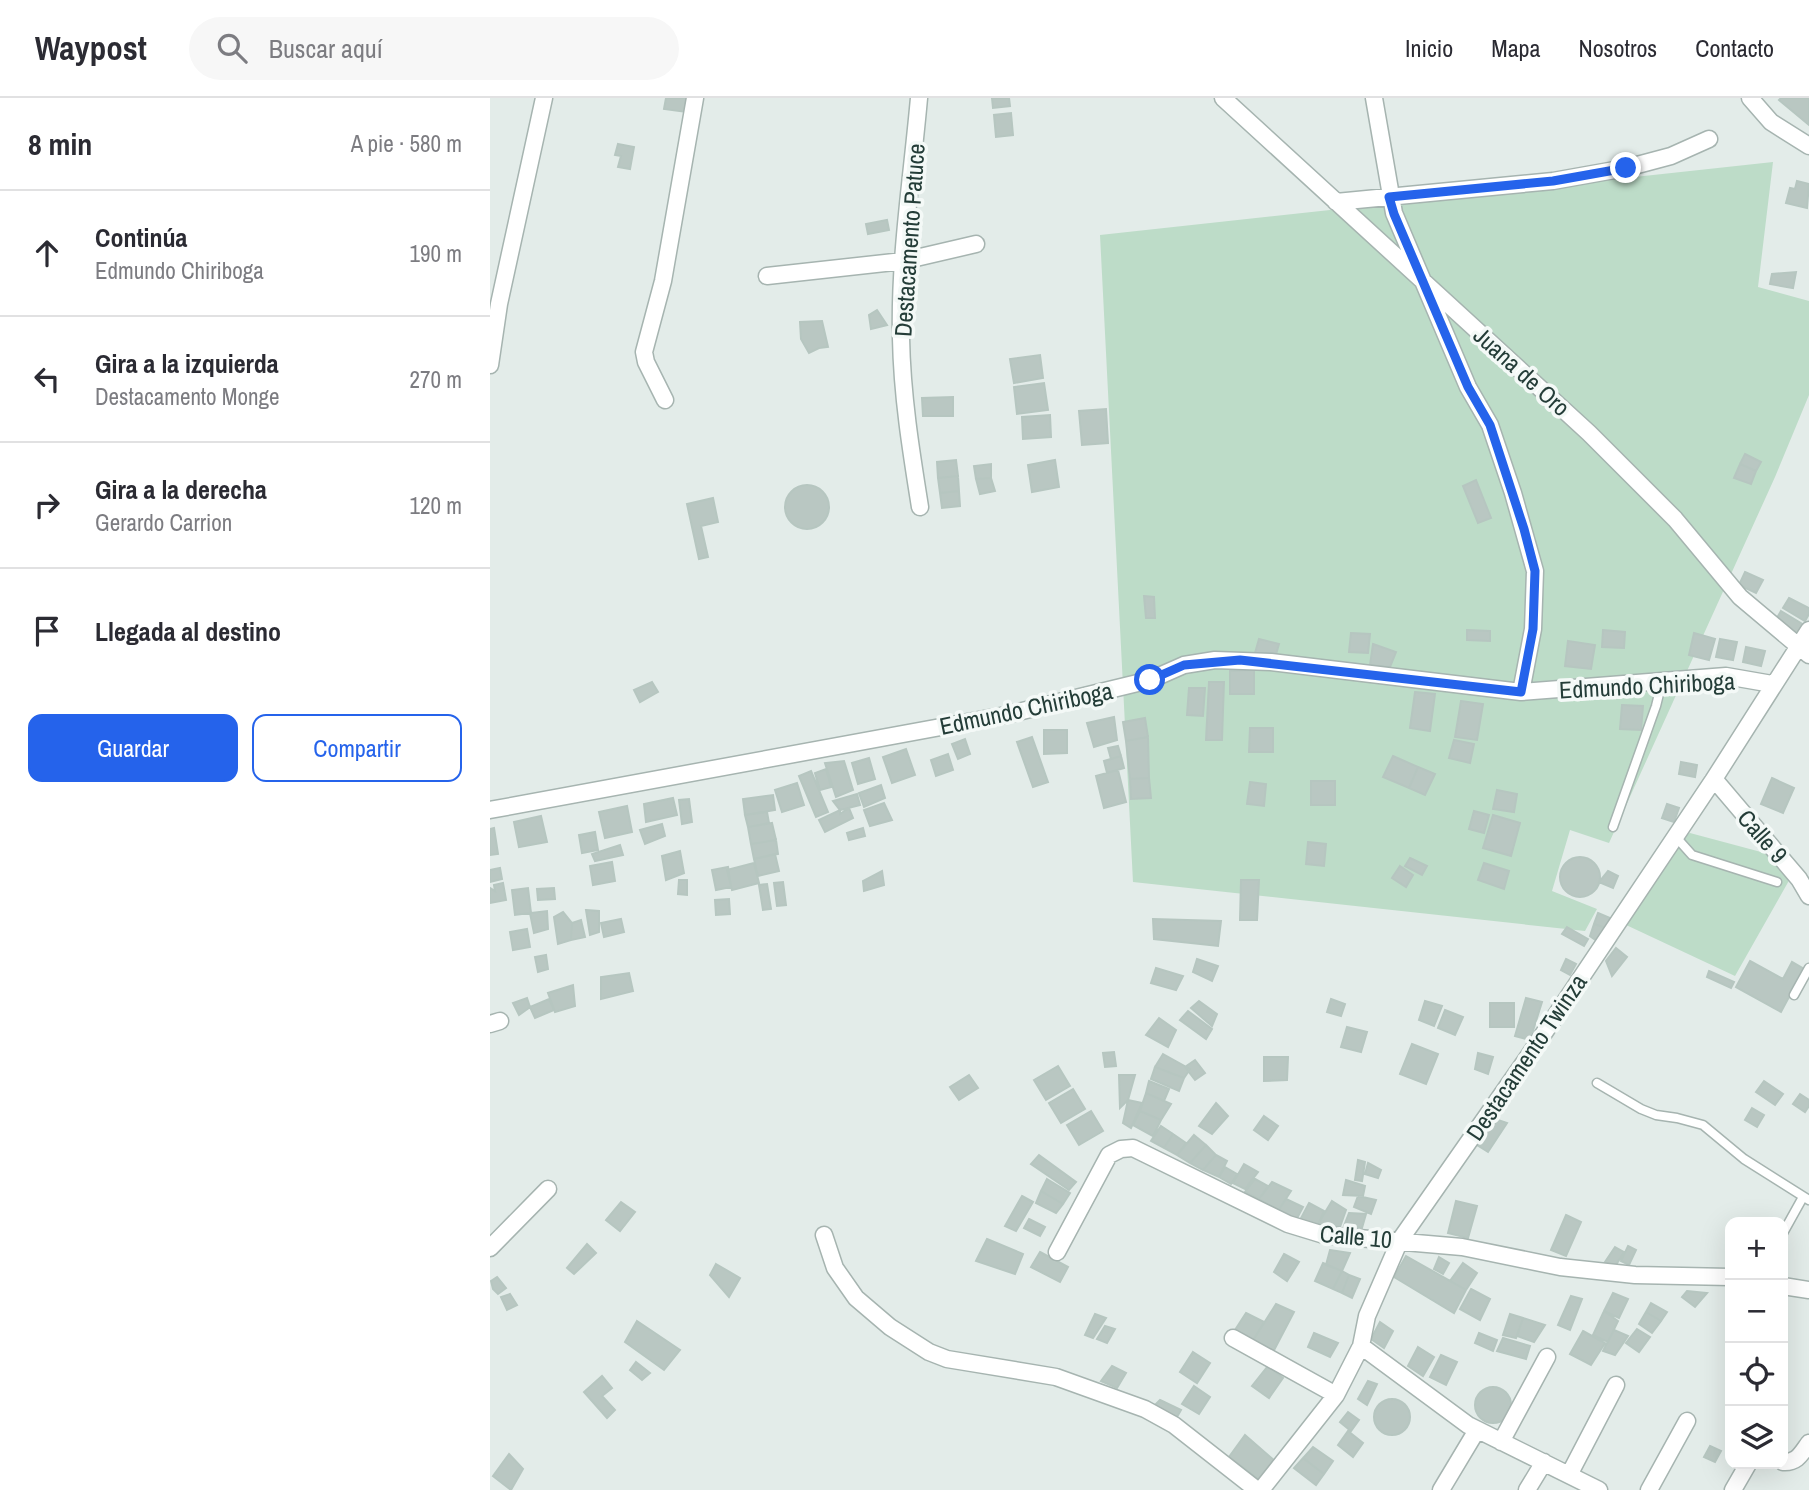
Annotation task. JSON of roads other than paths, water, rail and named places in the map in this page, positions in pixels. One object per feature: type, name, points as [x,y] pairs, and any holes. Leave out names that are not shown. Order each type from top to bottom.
[{"type":"street","points":[[490,365],[494,305],[544,98]]},
{"type":"street","points":[[665,400],[646,362],[644,352],[663,281],[695,98]]},
{"type":"street","name":"Destacamento Patuce","points":[[919,98],[903,261],[901,350],[907,425],[920,507]]},
{"type":"street","name":"Juana de Oro","points":[[1223,98],[1589,433],[1675,519],[1740,597],[1804,650]]},
{"type":"street","points":[[1374,98],[1394,214],[1468,387],[1490,425],[1513,492],[1535,571],[1533,629],[1521,692]]},
{"type":"street","points":[[1756,100],[1772,122],[1809,146]]},
{"type":"street","points":[[1336,202],[1553,181],[1671,156],[1709,139]]},
{"type":"street","points":[[767,276],[903,261],[976,244]]},
{"type":"street","name":"Destacamento Twinza","points":[[1259,1490],[1336,1395],[1361,1346],[1367,1316],[1400,1240],[1528,1057],[1714,779],[1772,684],[1804,650],[1809,630]]},
{"type":"street","name":"Edmundo Chiriboga","points":[[490,810],[1006,715],[1150,680],[1184,665],[1215,660],[1271,662],[1521,692],[1726,676],[1772,684]]},
{"type":"street","name":"Calle 9","points":[[1714,779],[1800,879],[1809,896]]},
{"type":"street","name":"Calle 10","points":[[1057,1252],[1109,1155],[1121,1149],[1133,1148],[1305,1231],[1477,1249],[1560,1266],[1635,1275],[1725,1277]]},
{"type":"street","points":[[490,1248],[548,1189]]},
{"type":"street","points":[[824,1236],[835,1268],[856,1298],[890,1327],[929,1352],[947,1359],[1056,1377],[1145,1409],[1174,1425],[1259,1490]]},
{"type":"street","points":[[1788,1287],[1809,1290]]},
{"type":"street","points":[[1233,1338],[1336,1395]]},
{"type":"street","points":[[1361,1346],[1477,1430],[1599,1490]]},
{"type":"street","points":[[1502,1442],[1547,1357]]},
{"type":"street","points":[[1569,1475],[1616,1385]]},
{"type":"street","points":[[1649,1490],[1688,1420]]},
{"type":"street","points":[[1441,1490],[1477,1430]]},
{"type":"street","points":[[1788,1462],[1798,1458],[1809,1443]]},
{"type":"street","points":[[1527,1490],[1544,1462]]},
{"type":"street","points":[[1733,1490],[1745,1469]]},
{"type":"lane","points":[[1613,827],[1662,682]]},
{"type":"lane","points":[[1675,836],[1692,855],[1777,882]]},
{"type":"lane","points":[[1794,995],[1809,968]]},
{"type":"lane","points":[[1597,1083],[1656,1115],[1703,1125],[1744,1159],[1806,1199],[1788,1226]]}]
